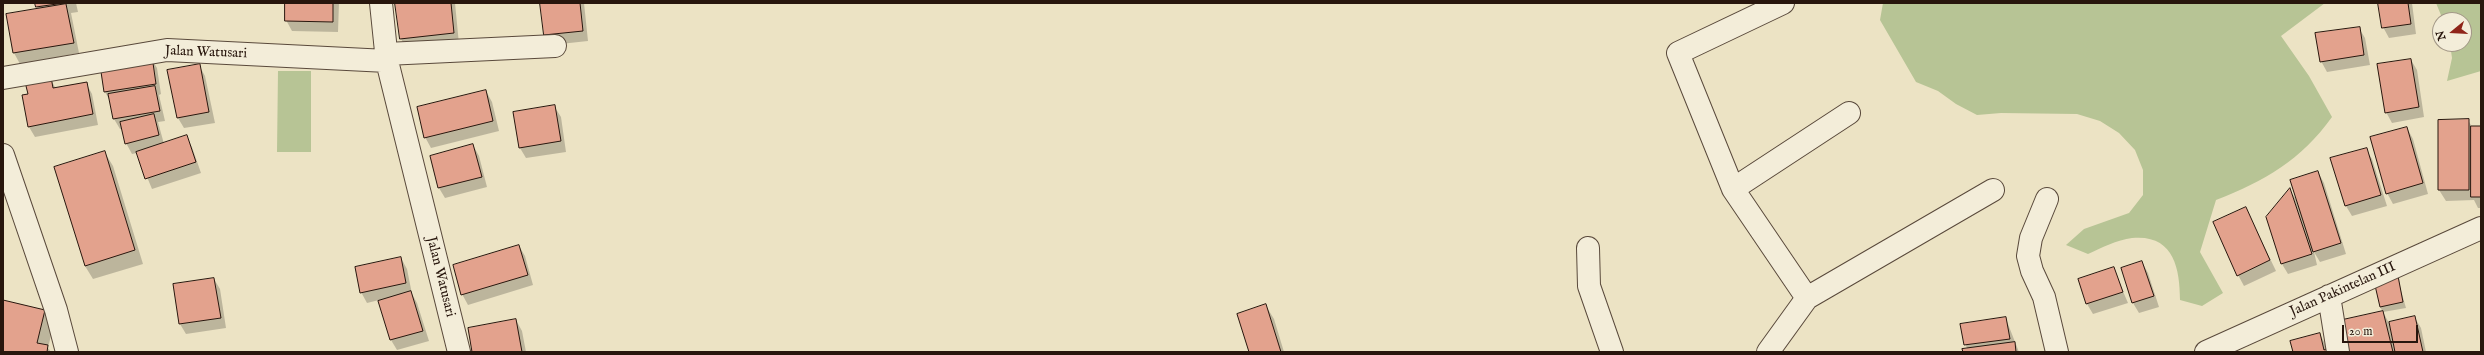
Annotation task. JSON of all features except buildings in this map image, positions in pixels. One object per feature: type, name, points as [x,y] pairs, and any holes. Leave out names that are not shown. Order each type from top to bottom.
[{"type":"street","name":"Jalan Watusari","points":[[381,3],[386,58],[459,352]]},
{"type":"street","points":[[1783,3],[1678,53],[1732,189],[1806,298]]},
{"type":"street","points":[[386,58],[555,46]]},
{"type":"street","name":"Jalan Watusari","points":[[3,78],[167,50],[386,58]]},
{"type":"street","points":[[1732,189],[1849,113]]},
{"type":"street","points":[[3,155],[56,310],[67,352]]},
{"type":"street","points":[[1768,352],[1806,298],[1906,238],[1993,190]]},
{"type":"street","points":[[2047,199],[2031,238],[2028,256],[2032,271],[2044,297],[2057,352]]},
{"type":"street","name":"Jalan Pakintelan III","points":[[2206,352],[2481,228]]},
{"type":"street","points":[[1588,248],[1589,286],[1612,352]]},
{"type":"street","points":[[2329,296],[2338,352]]},
{"type":"green space","points":[[1883,3],[2325,3],[2281,36],[2309,76],[2332,117],[2308,145],[2281,168],[2234,193],[2216,200],[2200,252],[2223,293],[2202,306],[2180,300],[2180,288],[2176,265],[2165,247],[2157,241],[2146,238],[2126,239],[2109,244],[2088,254],[2066,245],[2084,229],[2129,213],[2143,195],[2143,170],[2135,150],[2119,133],[2100,121],[2077,114],[2001,113],[1977,115],[1956,104],[1938,91],[1916,82],[1880,20]]},
{"type":"green space","points":[[2436,3],[2481,3],[2481,71],[2447,81],[2452,58],[2451,52],[2472,52],[2472,12],[2440,12]]},
{"type":"green space","points":[[278,71],[311,71],[311,152],[277,152]]}]
